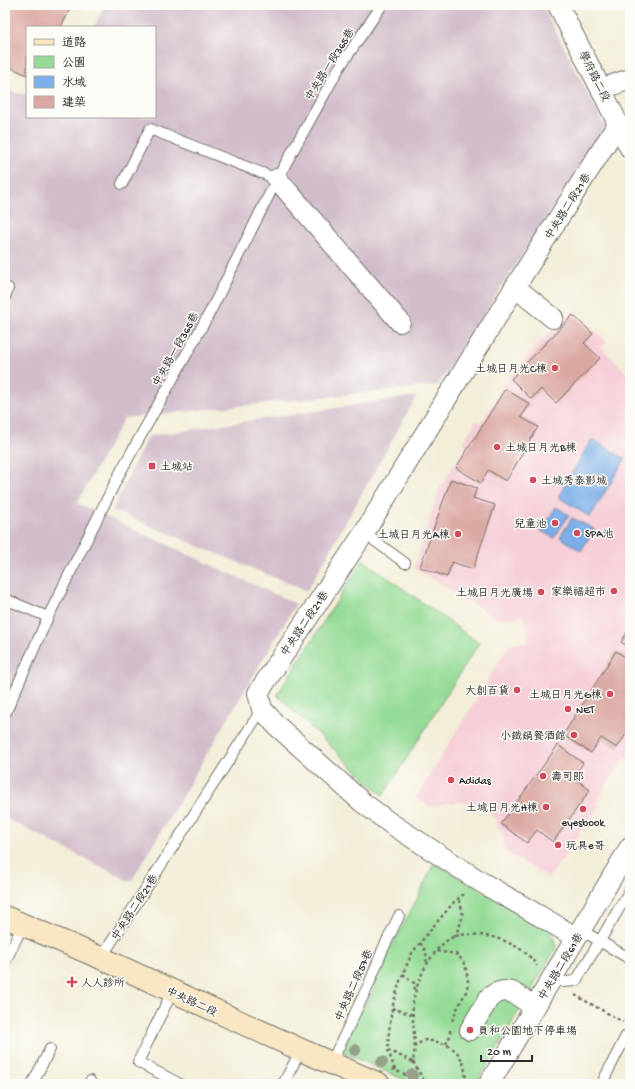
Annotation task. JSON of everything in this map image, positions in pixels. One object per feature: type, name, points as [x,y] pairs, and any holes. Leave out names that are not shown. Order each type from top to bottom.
[{"type":"street","name":"學府路二段","points":[[558,5],[602,89],[630,148]]},
{"type":"street","points":[[602,89],[630,79]]},
{"type":"street","name":"中央路二段21巷","points":[[262,709],[258,693],[364,533],[515,287],[618,124]]},
{"type":"street","points":[[277,179],[400,322]]},
{"type":"street","points":[[515,287],[553,318]]},
{"type":"street","points":[[262,709],[276,725],[362,802],[390,823],[481,882],[557,926],[579,934]]},
{"type":"street","name":"中央路二段61巷","points":[[489,1084],[535,1007],[558,979],[579,934],[630,847]]},
{"type":"street","name":"中央路二段","points":[[14,921],[101,958],[172,992],[379,1084]]},
{"type":"street","points":[[470,1030],[489,998],[496,993],[504,991],[512,992],[535,1007]]},
{"type":"lane","name":"中央路一段365巷","points":[[5,714],[48,617],[121,471],[209,314],[277,179],[339,68],[382,5]]},
{"type":"lane","points":[[122,184],[150,129],[277,179]]},
{"type":"lane","points":[[364,533],[405,563]]},
{"type":"lane","points":[[5,600],[48,617]]},
{"type":"lane","name":"中央路二段21巷","points":[[101,958],[262,709]]},
{"type":"lane","points":[[558,979],[576,981],[630,890]]},
{"type":"lane","name":"中央路二段57巷","points":[[330,1063],[399,916]]},
{"type":"lane","points":[[5,962],[14,921]]},
{"type":"lane","points":[[579,934],[600,941],[630,959]]},
{"type":"lane","points":[[172,992],[138,1062],[180,1084]]},
{"type":"lane","points":[[604,1080],[626,1036],[630,1034]]},
{"type":"lane","points":[[32,1084],[50,1049]]},
{"type":"lane","points":[[283,1084],[301,1050]]},
{"type":"path","points":[[396,1071],[388,1050],[392,1008],[403,974],[412,953],[458,899],[469,889],[481,882]]},
{"type":"path","points":[[454,937],[460,925],[462,915],[462,907],[458,899]]},
{"type":"path","points":[[420,943],[425,948],[427,954],[426,966]]},
{"type":"path","points":[[437,951],[456,954],[463,961],[468,980],[467,990],[457,1009],[450,1029],[450,1036],[446,1044]]},
{"type":"path","points":[[403,974],[414,983],[416,993]]},
{"type":"path","points":[[558,979],[574,994],[624,1023]]},
{"type":"path","points":[[392,1008],[413,1015]]},
{"type":"path","points":[[413,1062],[415,1046],[424,1040],[437,1041],[446,1044],[451,1047],[460,1057],[466,1073],[465,1084]]},
{"type":"path","points":[[388,1050],[413,1062],[426,1084]]},
{"type":"shaded area","points":[[105,5],[542,5],[605,127],[438,385],[124,418],[77,503],[296,604],[131,882],[5,818],[5,91],[26,95],[26,118],[156,118],[156,26],[94,26]]},
{"type":"shaded area","name":"土城日月光廣場","points":[[573,311],[607,342],[601,347],[630,376],[630,759],[624,758],[596,802],[600,805],[549,878],[504,851],[503,836],[494,818],[483,807],[463,802],[447,803],[431,807],[416,798],[509,645],[529,642],[524,616],[499,620],[414,568],[439,490],[466,445],[463,442],[476,421],[481,423],[511,374],[541,341]]},
{"type":"shaded area","points":[[417,396],[307,591],[112,510],[148,436]]},
{"type":"green space","points":[[363,560],[479,643],[383,796],[277,695]]},
{"type":"green space","points":[[434,863],[552,931],[556,948],[476,1084],[414,1084],[342,1052],[357,1016],[373,990],[378,971],[417,899]]},
{"type":"water","points":[[592,439],[625,459],[590,517],[558,497]]},
{"type":"water","name":"兒童池","points":[[556,507],[569,515],[554,538],[541,531]]},
{"type":"water","name":"SPA池","points":[[572,518],[594,529],[581,551],[560,537]]},
{"type":"building","points":[[11,5],[72,5],[62,26],[26,26],[26,75],[5,65],[5,18]]},
{"type":"building","name":"土城日月光C棟","points":[[573,315],[593,334],[584,343],[600,358],[556,403],[541,389],[531,399],[511,379]]},
{"type":"building","name":"土城日月光B棟","points":[[505,389],[530,404],[521,417],[538,427],[506,481],[488,470],[481,483],[456,468]]},
{"type":"building","name":"土城日月光A棟","points":[[451,479],[477,488],[473,498],[495,505],[473,569],[452,562],[447,577],[420,567]]},
{"type":"building","points":[[630,628],[630,648],[621,642]]},
{"type":"building","name":"土城日月光G棟","points":[[616,651],[630,660],[630,728],[617,748],[601,738],[591,753],[563,735]]},
{"type":"building","name":"土城日月光H棟","points":[[558,745],[583,763],[573,777],[590,790],[553,842],[537,830],[527,843],[501,824]]},
{"type":"place","name":"土城日月光C棟","points":[[555,368]]},
{"type":"place","name":"土城日月光B棟","points":[[497,447]]},
{"type":"place","name":"土城站","points":[[152,466]]},
{"type":"place","name":"土城秀泰影城","points":[[533,480]]},
{"type":"place","name":"兒童池","points":[[555,523]]},
{"type":"place","name":"SPA池","points":[[577,533]]},
{"type":"place","name":"土城日月光A棟","points":[[458,534]]},
{"type":"place","name":"家樂福超市","points":[[614,591]]},
{"type":"place","name":"土城日月光廣場","points":[[541,592]]},
{"type":"place","name":"大創百貨","points":[[517,690]]},
{"type":"place","name":"土城日月光G棟","points":[[610,694]]},
{"type":"place","name":"NET","points":[[568,709]]},
{"type":"place","name":"小鐵鍋餐酒館","points":[[574,735]]},
{"type":"place","name":"壽司郎","points":[[543,776]]},
{"type":"place","name":"Adidas","points":[[451,780]]},
{"type":"place","name":"土城日月光H棟","points":[[546,807]]},
{"type":"place","name":"eyesbook","points":[[583,809]]},
{"type":"place","name":"玩具e哥","points":[[558,845]]},
{"type":"place","name":"人人診所","points":[[72,982]]},
{"type":"place","name":"員和公園地下停車場","points":[[470,1030]]}]
